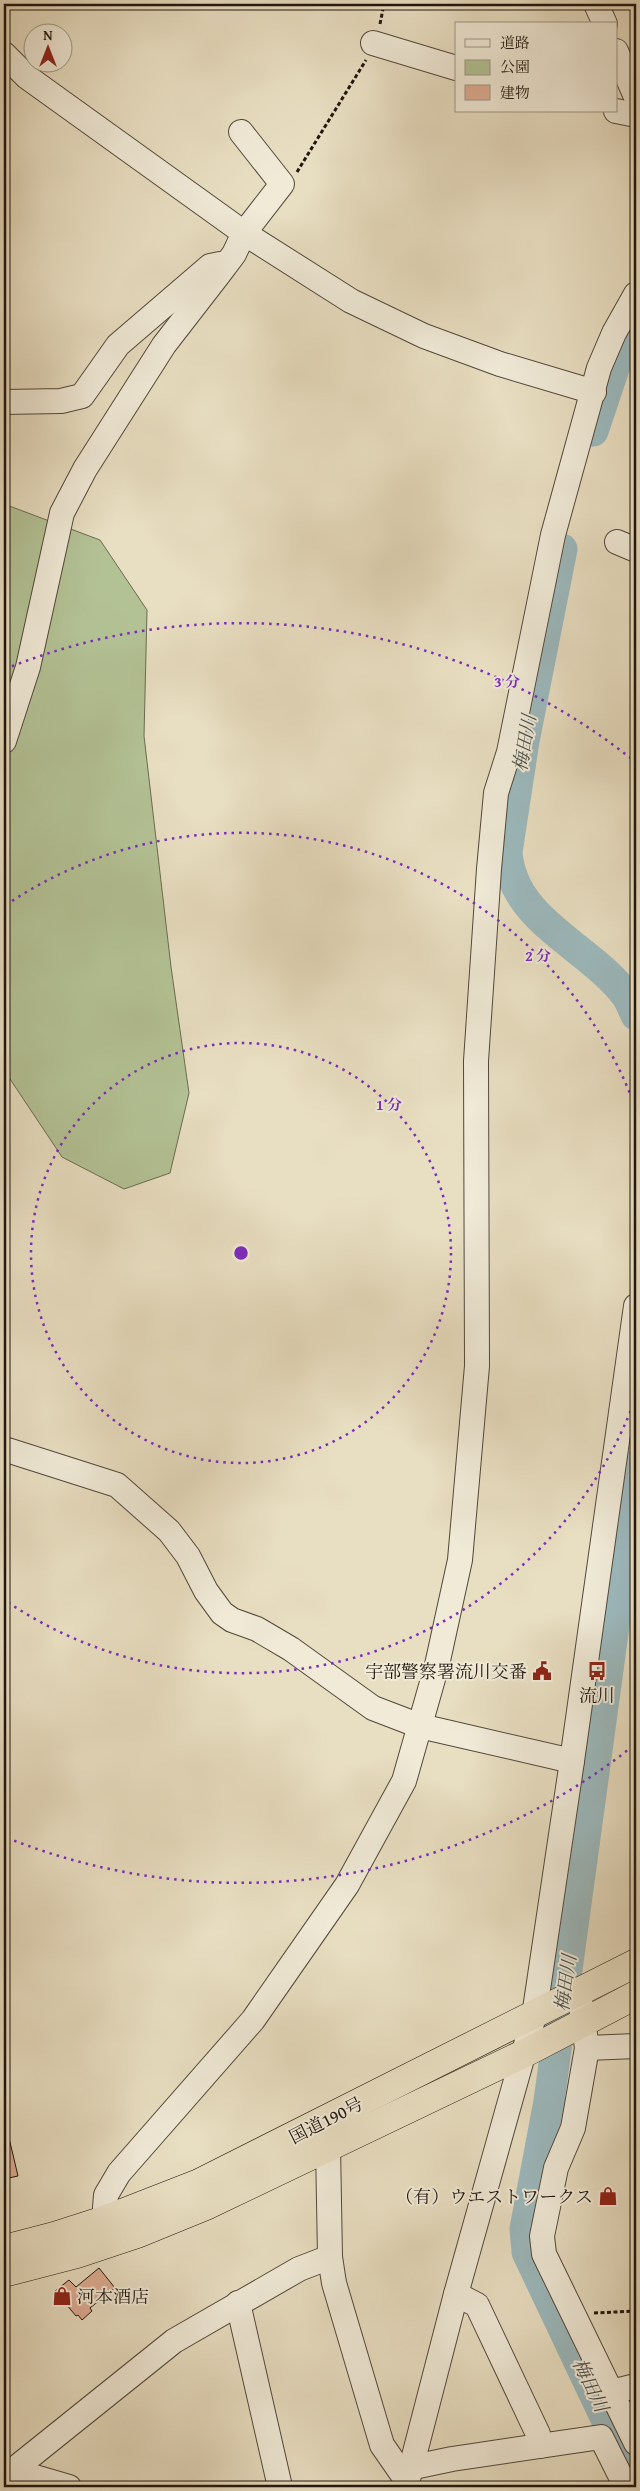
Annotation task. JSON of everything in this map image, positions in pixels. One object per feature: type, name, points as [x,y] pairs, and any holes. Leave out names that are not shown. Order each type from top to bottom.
[{"type":"highway","name":"国道190号","points":[[4,2249],[104,2220],[199,2183],[540,2014],[636,1963]]},
{"type":"highway","name":"国道190号","points":[[4,2273],[77,2254],[137,2234],[208,2205],[533,2049],[581,2033],[636,1995]]},
{"type":"street","points":[[596,4],[604,22]]},
{"type":"street","points":[[373,43],[455,68]]},
{"type":"street","points":[[4,54],[27,77],[244,233],[351,301],[424,336],[500,364],[594,392]]},
{"type":"street","points":[[618,56],[636,97]]},
{"type":"street","points":[[618,110],[636,115]]},
{"type":"street","points":[[4,741],[28,667],[62,512],[86,469],[164,345],[227,263],[244,233],[282,184],[241,132]]},
{"type":"street","points":[[4,402],[61,401],[82,396],[118,345],[210,266],[227,263]]},
{"type":"street","points":[[104,2220],[106,2195],[119,2173],[252,2020],[347,1885],[404,1782],[437,1665],[460,1560],[477,1366],[476,1061],[488,869],[496,793],[509,752],[553,535],[594,392],[599,368],[636,294]]},
{"type":"street","points":[[404,2481],[456,2294],[533,2049],[540,2014],[572,1761],[636,1306]]},
{"type":"street","points":[[4,1449],[117,1485],[169,1531],[188,1556],[206,1591],[222,1613],[232,1620],[257,1629],[291,1649],[373,1708],[420,1726],[572,1761]]},
{"type":"street","points":[[576,1995],[581,2033],[578,2104],[573,2128],[556,2168],[542,2236],[544,2254],[571,2314],[636,2444]]},
{"type":"street","points":[[581,2033],[636,2046]]},
{"type":"street","points":[[328,2146],[330,2256],[334,2283],[382,2445],[404,2481]]},
{"type":"street","points":[[8,2469],[174,2341],[299,2269],[330,2256]]},
{"type":"street","points":[[456,2294],[477,2305],[538,2434],[540,2446]]},
{"type":"street","points":[[238,2303],[280,2487]]},
{"type":"street","points":[[611,2392],[636,2386]]},
{"type":"street","points":[[404,2481],[540,2446],[601,2437],[626,2487]]},
{"type":"street","points":[[8,2469],[69,2487]]},
{"type":"path","points":[[282,184],[292,180],[361,70],[373,43]]},
{"type":"path","points":[[571,2314],[636,2311]]},
{"type":"green space","points":[[4,504],[100,540],[147,610],[144,736],[171,967],[189,1093],[170,1173],[124,1189],[62,1157],[4,1070]]},
{"type":"building","points":[[9,2138],[18,2176],[4,2179],[4,2139]]},
{"type":"building","points":[[99,2268],[115,2288],[90,2308],[92,2311],[82,2320],[78,2315],[76,2316],[55,2291],[69,2280],[76,2287]]},
{"type":"waterway","name":"梅田川","points":[[593,431],[626,333],[636,315]]},
{"type":"waterway","name":"梅田川","points":[[562,549],[524,741],[507,852],[512,876],[522,896],[554,931],[610,977],[626,995],[636,1015]]},
{"type":"waterway","name":"梅田川","points":[[636,1465],[549,2101],[525,2229],[527,2252],[625,2459],[636,2477]]},
{"type":"place","name":"宇部警察署流川交番","points":[[542,1671]]},
{"type":"place","name":"流川","points":[[597,1671]]},
{"type":"place","name":"（有）ウエストワークス","points":[[608,2196]]},
{"type":"place","name":"河本酒店","points":[[62,2296]]}]
